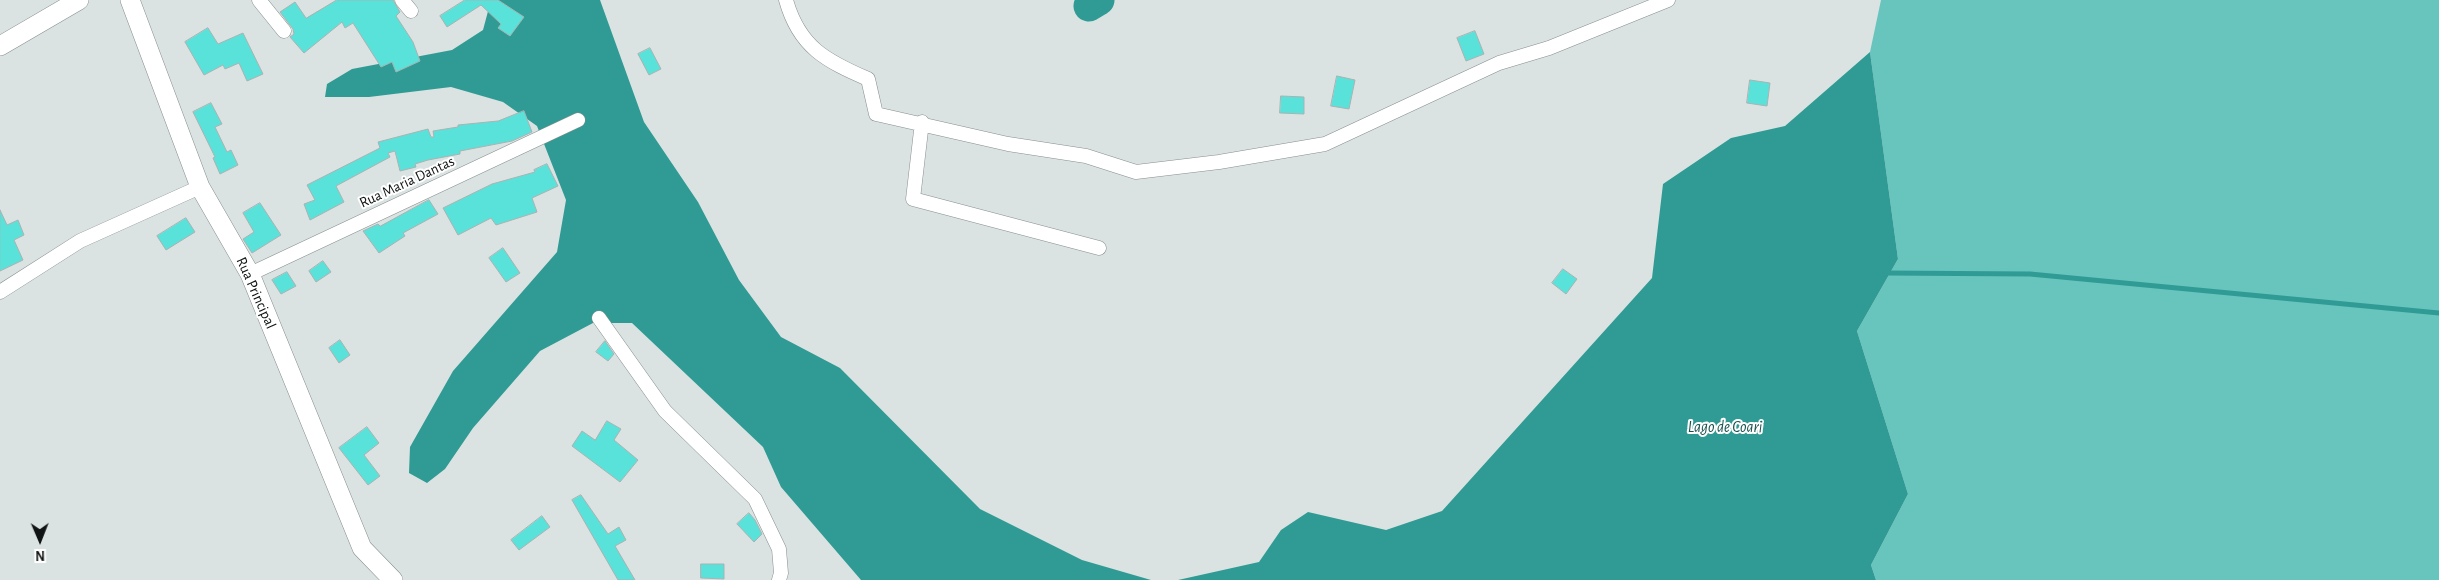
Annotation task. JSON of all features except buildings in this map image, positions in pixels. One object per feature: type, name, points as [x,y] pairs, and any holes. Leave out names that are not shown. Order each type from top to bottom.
[{"type":"street","name":"Rua Principal","points":[[130,0],[200,187],[250,274],[362,548],[393,580]]},
{"type":"street","points":[[259,0],[284,31]]},
{"type":"street","points":[[786,0],[792,20],[809,45],[830,61],[868,78],[876,114],[922,122],[1008,144],[1086,156],[1136,172],[1219,162],[1325,144],[1499,63],[1549,48],[1668,0]]},
{"type":"street","points":[[0,46],[74,1]]},
{"type":"street","name":"Rua Maria Dantas","points":[[250,274],[578,120]]},
{"type":"street","points":[[922,122],[913,199],[1099,248]]},
{"type":"street","points":[[0,292],[80,241],[200,187]]},
{"type":"street","points":[[599,318],[665,411],[755,499],[779,549],[781,573],[778,580]]},
{"type":"shaded area","points":[[1881,0],[2439,0],[2439,580],[1876,580],[1871,565],[1908,494],[1857,331],[1898,259],[1870,52]]},
{"type":"water","points":[[491,0],[600,0],[644,122],[698,202],[739,280],[781,337],[840,368],[980,509],[1082,560],[1151,580],[861,580],[781,487],[763,447],[632,323],[593,323],[540,351],[473,428],[445,469],[427,483],[409,473],[410,447],[453,371],[557,252],[566,200],[537,126],[503,102],[451,87],[369,97],[325,97],[327,84],[352,69],[452,50],[483,30]]},
{"type":"water","name":"Lago de Coari","points":[[1870,52],[1898,259],[1857,331],[1908,494],[1871,565],[1876,580],[1178,580],[1259,562],[1281,530],[1308,512],[1386,530],[1442,511],[1652,278],[1663,184],[1731,138],[1785,126]]},
{"type":"waterway","points":[[1089,6],[1099,0]]},
{"type":"waterway","points":[[1885,273],[2030,274],[2439,313]]}]
